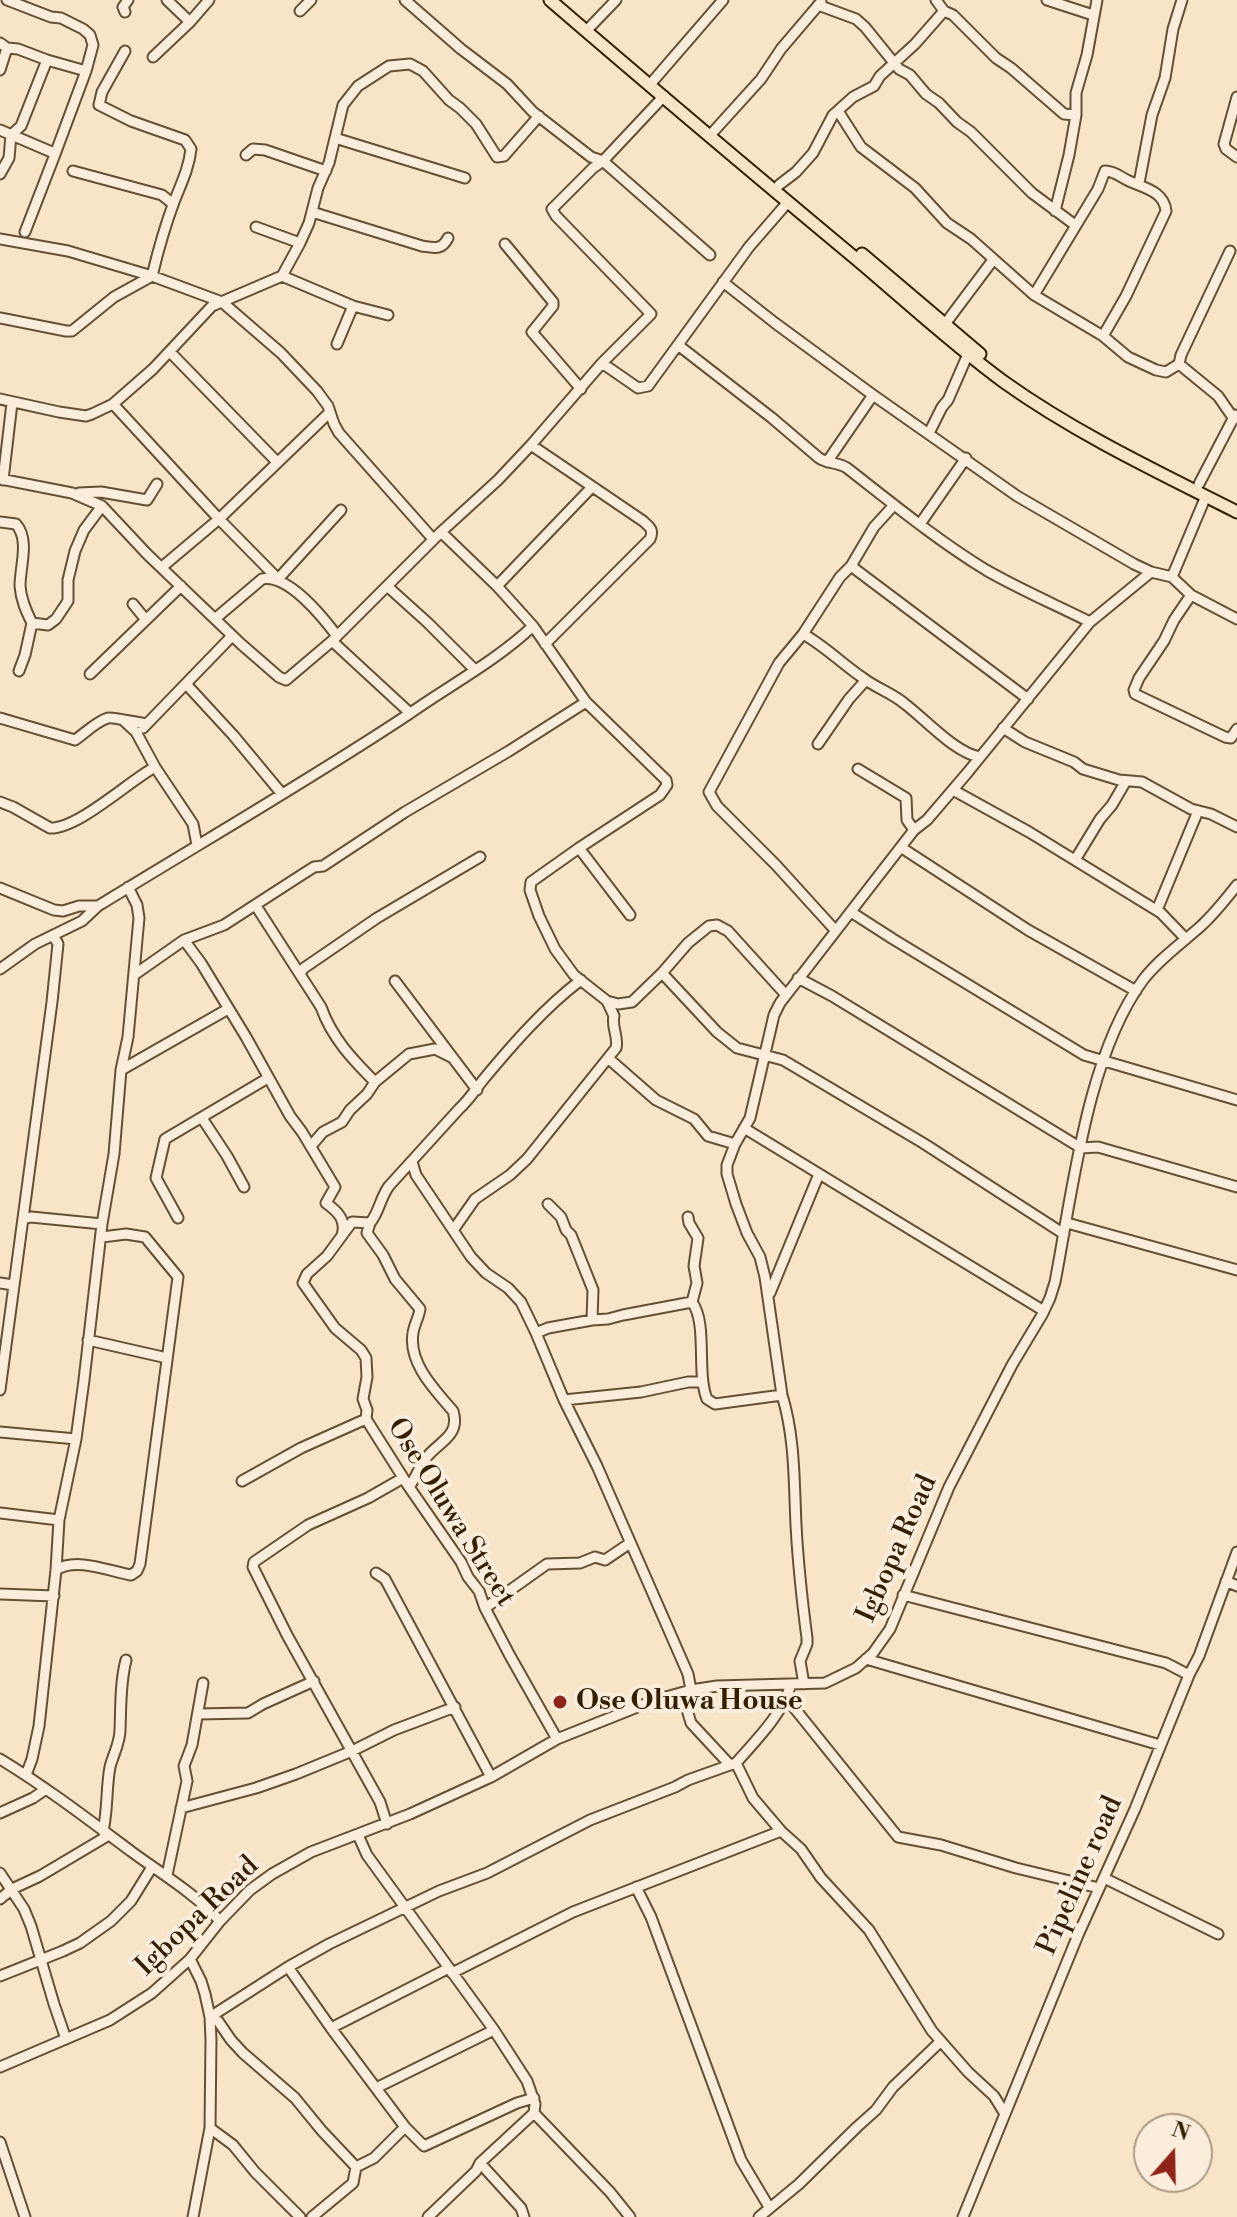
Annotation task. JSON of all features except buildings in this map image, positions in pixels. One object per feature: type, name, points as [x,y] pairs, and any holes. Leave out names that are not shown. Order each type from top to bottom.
[{"type":"main road","points":[[550,0],[939,332],[1005,383],[1128,457],[1237,512]]},
{"type":"main road","points":[[558,0],[1010,377],[1132,450],[1237,504]]},
{"type":"street","points":[[7,0],[61,18],[83,29],[90,35],[93,45],[25,232]]},
{"type":"street","points":[[125,12],[123,7],[128,0]]},
{"type":"street","points":[[167,0],[190,22]]},
{"type":"street","points":[[153,57],[209,0]]},
{"type":"street","points":[[300,11],[311,0]]},
{"type":"street","points":[[405,0],[507,84],[526,106],[591,157],[603,161],[710,255]]},
{"type":"street","points":[[590,27],[616,0]]},
{"type":"street","points":[[653,81],[723,0]]},
{"type":"street","points":[[936,0],[996,58],[1064,114],[1076,115]]},
{"type":"street","points":[[1047,0],[1093,15]]},
{"type":"street","points":[[1055,211],[1069,155],[1076,115],[1076,93],[1086,61],[1097,0]]},
{"type":"street","points":[[1139,183],[1152,115],[1165,78],[1173,29],[1182,0]]},
{"type":"street","points":[[713,132],[761,79],[781,49],[821,2],[856,19],[899,69],[910,75],[926,94],[971,132],[1032,193],[1075,225]]},
{"type":"street","points":[[779,185],[813,153],[838,111],[853,97],[874,86],[880,76],[944,11]]},
{"type":"street","points":[[0,70],[4,46],[86,71]]},
{"type":"street","points":[[0,318],[72,331],[114,297],[152,276],[173,204],[188,170],[191,149],[185,140],[131,121],[99,105],[102,92],[125,51]]},
{"type":"street","points":[[0,174],[9,158],[11,135],[21,126],[47,60]]},
{"type":"street","points":[[0,399],[86,416],[113,404],[170,352],[208,310],[282,276],[312,212],[343,105],[358,86],[389,66],[415,66],[430,77],[449,100],[476,124],[497,157],[504,156],[539,116]]},
{"type":"street","points":[[72,493],[102,506],[232,636],[286,680],[335,638],[498,480],[602,363],[651,314],[552,209],[603,161],[664,96]]},
{"type":"street","points":[[1237,97],[1224,146],[1237,157]]},
{"type":"street","points":[[838,111],[861,147],[915,188],[947,223],[971,239],[1034,295],[1103,336],[1128,357],[1160,372],[1169,371],[1179,364],[1230,251]]},
{"type":"street","points":[[0,130],[49,149],[54,157]]},
{"type":"street","points":[[335,138],[465,178]]},
{"type":"street","points":[[246,155],[253,149],[265,150],[326,171]]},
{"type":"street","points":[[1034,295],[1098,189],[1105,171],[1109,170],[1156,192],[1166,211],[1126,296],[1103,336]]},
{"type":"street","points":[[73,171],[162,195],[173,204]]},
{"type":"street","points":[[602,363],[641,389],[648,386],[749,247],[788,202]]},
{"type":"street","points":[[312,212],[422,246],[439,248],[448,238]]},
{"type":"street","points":[[256,227],[300,243]]},
{"type":"street","points":[[0,239],[68,251],[152,276],[222,302],[306,379],[328,406],[339,433],[437,536],[497,586],[533,626],[586,702],[666,780],[667,785],[660,795],[531,882],[529,887],[539,916],[555,949],[581,980],[607,1001],[613,1011],[618,1042],[609,1059],[587,1082],[527,1159],[469,1204],[454,1229]]},
{"type":"street","points":[[505,244],[553,302],[532,332],[581,389]]},
{"type":"street","points":[[945,324],[993,260]]},
{"type":"street","points":[[282,276],[353,306],[388,315]]},
{"type":"street","points":[[723,282],[873,395],[1017,496],[1134,564],[1172,577],[1191,595],[1237,619]]},
{"type":"street","points":[[337,344],[353,306]]},
{"type":"street","points":[[678,345],[827,462],[839,463],[847,468],[988,571],[1090,622]]},
{"type":"street","points":[[170,352],[277,462]]},
{"type":"street","points":[[929,433],[948,400],[968,354]]},
{"type":"street","points":[[1179,364],[1218,396],[1235,415],[1199,484]]},
{"type":"street","points":[[827,462],[873,395]]},
{"type":"street","points":[[12,403],[1,480],[72,493],[101,492],[147,500],[157,484]]},
{"type":"street","points":[[113,404],[278,579]]},
{"type":"street","points":[[162,567],[219,519],[329,413]]},
{"type":"street","points":[[531,445],[643,521],[652,533],[650,539],[545,644]]},
{"type":"street","points":[[920,524],[966,458]]},
{"type":"street","points":[[497,586],[592,487]]},
{"type":"street","points":[[1172,577],[1206,496]]},
{"type":"street","points":[[835,930],[717,806],[709,792],[775,669],[851,566],[874,527],[894,505]]},
{"type":"street","points":[[32,623],[48,625],[63,610],[68,601],[68,580],[78,541],[102,506]]},
{"type":"street","points":[[278,579],[341,510]]},
{"type":"street","points":[[0,522],[16,524],[23,535],[20,587],[24,609],[32,623],[19,671]]},
{"type":"street","points":[[851,566],[1028,699]]},
{"type":"street","points":[[804,1684],[800,1661],[807,1638],[798,1564],[792,1445],[769,1295],[760,1257],[747,1233],[727,1174],[728,1158],[750,1118],[774,1015],[798,978],[914,830],[953,790],[1090,622],[1151,572]]},
{"type":"street","points":[[216,618],[262,579],[269,577],[286,582],[335,638],[410,713]]},
{"type":"street","points":[[90,674],[181,586]]},
{"type":"street","points":[[387,586],[475,670]]},
{"type":"street","points":[[1191,595],[1139,678],[1135,694],[1225,737],[1231,738],[1237,729]]},
{"type":"street","points":[[133,604],[146,620]]},
{"type":"street","points":[[0,969],[21,953],[82,921],[98,906],[128,887],[345,756],[516,642],[533,626]]},
{"type":"street","points":[[803,634],[825,647],[866,680],[898,698],[929,726],[968,754],[980,757]]},
{"type":"street","points":[[136,732],[232,636]]},
{"type":"street","points":[[818,744],[866,680]]},
{"type":"street","points":[[186,684],[282,794]]},
{"type":"street","points":[[134,975],[184,940],[224,925],[314,867],[323,866],[405,812],[586,702]]},
{"type":"street","points":[[0,718],[75,740],[106,718],[147,724]]},
{"type":"street","points":[[124,721],[136,732],[193,824],[197,845]]},
{"type":"street","points":[[1003,728],[1025,742],[1074,762],[1083,769],[1126,781],[1142,782],[1237,827]]},
{"type":"street","points":[[0,802],[56,829],[66,826],[155,767]]},
{"type":"street","points":[[858,769],[906,798],[907,820],[914,830]]},
{"type":"street","points":[[1075,860],[1126,781]]},
{"type":"street","points":[[953,790],[1157,910],[1186,939]]},
{"type":"street","points":[[1157,910],[1198,811]]},
{"type":"street","points":[[579,848],[630,915]]},
{"type":"street","points":[[902,848],[1028,930],[1136,991]]},
{"type":"street","points":[[300,973],[377,918],[480,857]]},
{"type":"street","name":"Igbopa Road","points":[[0,2067],[124,2012],[163,1985],[190,1959],[239,1900],[272,1874],[311,1852],[387,1824],[491,1777],[557,1739],[655,1700],[717,1686],[825,1683],[839,1678],[866,1659],[890,1629],[955,1475],[1044,1311],[1055,1282],[1081,1148],[1103,1061],[1115,1030],[1152,969],[1208,919],[1237,885]]},
{"type":"street","points":[[26,1775],[39,1726],[59,1520],[76,1439],[102,1224],[114,1154],[121,1070],[128,1037],[139,918],[137,905],[128,887]]},
{"type":"street","points":[[0,888],[54,910],[98,906]]},
{"type":"street","points":[[256,906],[321,1007],[327,1024],[345,1052],[375,1082]]},
{"type":"street","points":[[851,912],[1084,1055],[1237,1100]]},
{"type":"street","points":[[607,1001],[618,1004],[632,1002],[688,943],[709,926],[717,925],[728,931],[786,995]]},
{"type":"street","points":[[0,1390],[52,1002],[58,944],[53,935]]},
{"type":"street","points":[[184,940],[201,963],[292,1120],[299,1126],[333,1183],[335,1187],[326,1203],[338,1211],[344,1225],[341,1238]]},
{"type":"street","points":[[662,973],[717,1032],[737,1048],[783,1060],[923,1143],[1064,1234]]},
{"type":"street","points":[[798,978],[1081,1148],[1098,1147],[1237,1187]]},
{"type":"street","points":[[387,1824],[380,1802],[287,1635],[253,1567],[254,1562],[308,1525],[406,1483],[453,1430],[453,1411],[418,1365],[412,1336],[420,1309],[395,1279],[367,1233],[382,1195],[470,1100],[536,1018],[581,980]]},
{"type":"street","points":[[395,981],[477,1090]]},
{"type":"street","points":[[121,1070],[228,1009]]},
{"type":"street","points":[[311,1146],[323,1132],[342,1122],[375,1082],[409,1054],[435,1049],[453,1058]]},
{"type":"street","points":[[609,1059],[656,1100],[694,1119],[711,1139],[735,1144]]},
{"type":"street","points":[[178,1218],[156,1178],[165,1139],[268,1078]]},
{"type":"street","points":[[202,1118],[244,1187]]},
{"type":"street","points":[[744,1128],[1044,1311]]},
{"type":"street","points":[[412,1162],[416,1175],[471,1257],[486,1273],[515,1294],[536,1333],[684,1663],[691,1723],[733,1764],[753,1798],[869,1930],[932,2031],[994,2096],[1005,2114]]},
{"type":"street","points":[[769,1295],[819,1174]]},
{"type":"street","points":[[548,1204],[561,1217],[571,1235],[593,1290],[592,1320]]},
{"type":"street","points":[[23,1219],[31,1217],[102,1224]]},
{"type":"street","points":[[688,1217],[698,1238],[694,1266],[697,1283],[692,1302],[696,1308],[702,1343],[701,1382],[707,1399],[715,1404],[782,1395]]},
{"type":"street","points":[[341,1238],[352,1222],[370,1223]]},
{"type":"street","points":[[1067,1223],[1237,1270]]},
{"type":"street","points":[[56,1570],[77,1564],[131,1575],[137,1571],[167,1358],[178,1277],[145,1237],[126,1234],[102,1237]]},
{"type":"street","name":"Ose Oluwa Street","points":[[341,1238],[307,1274],[303,1283],[335,1328],[366,1358],[363,1399],[366,1419],[479,1591],[509,1654],[557,1739]]},
{"type":"street","points":[[0,1283],[13,1285]]},
{"type":"street","points":[[536,1333],[548,1328],[692,1302]]},
{"type":"street","points":[[88,1340],[167,1358]]},
{"type":"street","points":[[564,1400],[701,1382]]},
{"type":"street","points":[[242,1481],[307,1445],[366,1419]]},
{"type":"street","points":[[0,1432],[76,1439]]},
{"type":"street","points":[[0,1513],[59,1520]]},
{"type":"street","points":[[485,1608],[547,1564],[580,1563],[595,1557],[605,1560],[630,1543]]},
{"type":"street","name":"Pipeline road","points":[[963,2217],[1199,1656],[1237,1552]]},
{"type":"street","points":[[376,1573],[385,1579],[491,1777]]},
{"type":"street","points":[[1226,1581],[1237,1586]]},
{"type":"street","points":[[0,1594],[54,1596]]},
{"type":"street","points":[[903,1595],[1166,1663],[1189,1675]]},
{"type":"street","points":[[866,1659],[1160,1745]]},
{"type":"street","points":[[106,1833],[110,1765],[119,1735],[126,1660]]},
{"type":"street","points":[[198,1714],[248,1713],[314,1681]]},
{"type":"street","points":[[167,1875],[187,1781],[184,1766],[192,1745],[203,1683]]},
{"type":"street","points":[[210,2017],[329,1944],[439,1891],[487,1873],[590,1820],[733,1764],[763,1732],[787,1699],[791,1684]]},
{"type":"street","points":[[787,1699],[898,1837],[941,1845],[1016,1868],[1099,1888]]},
{"type":"street","points":[[181,1808],[256,1788],[455,1707]]},
{"type":"street","points":[[0,1759],[167,1875],[220,1921]]},
{"type":"street","points":[[0,1813],[46,1789]]},
{"type":"street","points":[[331,2028],[573,1912],[781,1831]]},
{"type":"street","points":[[0,1899],[106,1833]]},
{"type":"street","points":[[358,1835],[367,1855],[494,2030],[527,2081],[534,2098],[534,2113],[630,2217]]},
{"type":"street","points":[[0,1976],[80,1943],[120,1914],[152,1867]]},
{"type":"street","points":[[0,1873],[28,1918],[66,2039]]},
{"type":"street","points":[[1104,1878],[1218,1934]]},
{"type":"street","points":[[636,1887],[651,1917],[741,2160],[769,2207]]},
{"type":"street","points":[[190,1959],[201,1981],[210,2017],[210,2128],[193,2217]]},
{"type":"street","points":[[288,1967],[405,2127],[424,2146],[534,2098]]},
{"type":"street","points":[[210,2017],[218,2021],[243,2053],[295,2098],[356,2167]]},
{"type":"street","points":[[376,2088],[494,2030]]},
{"type":"street","points":[[759,2217],[799,2184],[876,2110],[893,2087],[941,2041]]},
{"type":"street","points":[[994,2096],[1014,2095]]},
{"type":"street","points":[[428,2217],[534,2113]]},
{"type":"street","points":[[356,2167],[374,2158],[405,2127]]},
{"type":"street","points":[[210,2128],[233,2145],[300,2217]]},
{"type":"street","points":[[0,2146],[25,2217]]},
{"type":"street","points":[[480,2163],[525,2216]]},
{"type":"street","points":[[312,2217],[353,2183],[356,2167]]},
{"type":"place","name":"Ose Oluwa House","points":[[560,1702]]}]
